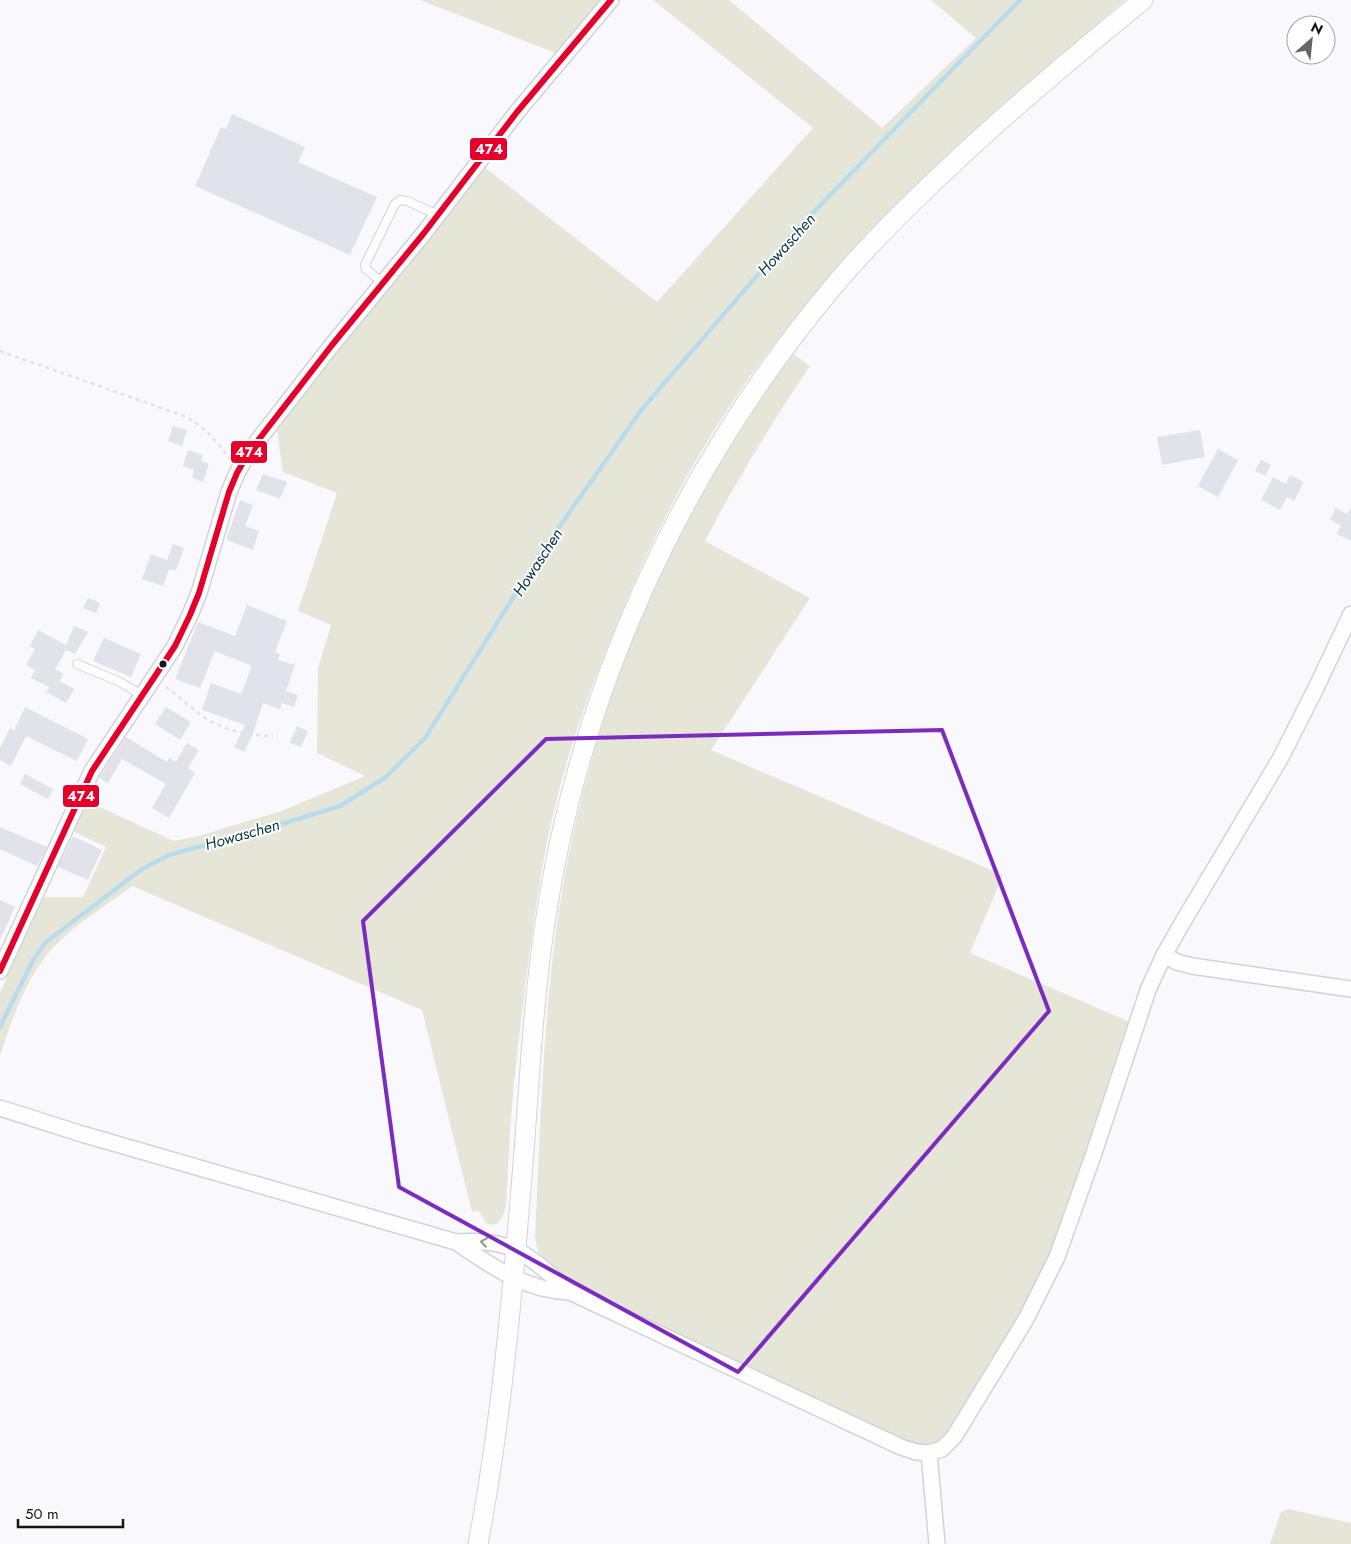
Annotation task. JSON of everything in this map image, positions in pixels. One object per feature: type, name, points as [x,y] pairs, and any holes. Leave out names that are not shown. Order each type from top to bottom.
[{"type":"street","points":[[0,971],[80,794],[102,754],[175,646],[199,593],[220,521],[237,473],[249,452],[332,345],[438,215],[517,112],[611,0]]},
{"type":"street","points":[[478,1544],[499,1413],[516,1249],[534,1011],[544,928],[564,822],[591,720],[639,598],[668,538],[727,433],[760,381],[835,285],[897,216],[989,130],[1060,67],[1143,0]]},
{"type":"street","points":[[456,1242],[477,1241],[516,1249],[555,1278],[570,1292],[901,1448],[929,1453],[942,1449],[954,1437],[1026,1319],[1057,1257],[1094,1153],[1135,1024],[1164,955],[1280,758],[1351,614]]},
{"type":"street","points":[[1164,955],[1177,962],[1192,966],[1351,990]]},
{"type":"street","points":[[0,1108],[82,1134],[456,1242],[498,1270],[531,1286],[553,1292],[570,1292]]},
{"type":"street","points":[[929,1453],[937,1544]]},
{"type":"lane","points":[[383,284],[366,269],[366,264],[395,204],[400,200],[407,200],[438,215]]},
{"type":"lane","points":[[77,664],[118,681],[142,695]]},
{"type":"path","points":[[0,351],[184,416],[200,425],[212,436],[222,448],[237,473]]},
{"type":"path","points":[[154,678],[203,717],[224,728],[258,736],[273,736]]},
{"type":"highlighted area","points":[[942,730],[1049,1011],[738,1372],[399,1187],[363,921],[546,739]]},
{"type":"shaded area","points":[[420,0],[603,0],[558,54]]},
{"type":"shaded area","points":[[653,0],[729,0],[882,128],[976,38],[931,0],[1125,0],[943,162],[856,249],[815,295],[776,342],[727,411],[704,447],[663,521],[627,598],[594,682],[570,750],[552,819],[540,879],[516,1060],[506,1206],[503,1216],[498,1223],[492,1225],[486,1223],[479,1211],[472,1212],[422,1010],[132,886],[75,928],[46,956],[25,991],[0,1056],[0,993],[42,897],[83,897],[106,847],[70,830],[84,800],[174,841],[199,836],[284,810],[365,776],[317,753],[318,668],[331,625],[298,611],[337,493],[283,472],[276,424],[483,166],[657,302],[813,128]]},
{"type":"shaded area","points":[[793,354],[810,366],[755,452],[705,541],[810,598],[711,750],[1003,875],[970,953],[1130,1022],[1053,1252],[1021,1316],[949,1433],[933,1445],[927,1446],[902,1441],[622,1308],[573,1282],[548,1263],[538,1252],[535,1237],[541,1103],[551,969],[564,880],[579,809],[598,740],[621,671],[647,604],[678,538],[713,474],[751,413]]},
{"type":"shaded area","points":[[1288,1509],[1351,1523],[1351,1544],[1270,1544],[1281,1512]]},
{"type":"building","points":[[232,114],[305,147],[298,162],[377,197],[350,255],[195,186],[221,127],[226,129]]},
{"type":"building","points":[[173,426],[187,430],[182,446],[168,441]]},
{"type":"building","points":[[1200,430],[1205,457],[1162,465],[1157,437]]},
{"type":"building","points":[[1218,449],[1238,460],[1218,497],[1198,486]]},
{"type":"building","points":[[188,450],[203,455],[201,461],[209,464],[203,482],[192,478],[194,470],[183,466]]},
{"type":"building","points":[[1261,460],[1271,465],[1265,476],[1255,471]]},
{"type":"building","points":[[263,474],[287,482],[280,499],[256,490]]},
{"type":"building","points":[[1290,475],[1304,482],[1294,501],[1287,497],[1280,510],[1261,500],[1273,477],[1286,484]]},
{"type":"building","points":[[240,500],[253,505],[245,526],[259,531],[253,550],[226,540]]},
{"type":"building","points":[[1351,507],[1351,541],[1337,534],[1341,526],[1330,519],[1336,508],[1347,514]]},
{"type":"building","points":[[173,544],[184,548],[176,571],[169,569],[163,586],[142,579],[151,554],[167,560]]},
{"type":"building","points":[[88,598],[100,603],[96,613],[83,608]]},
{"type":"building","points":[[247,605],[287,621],[275,652],[280,654],[278,660],[295,665],[286,691],[298,695],[294,707],[282,703],[280,709],[263,703],[252,736],[244,752],[234,747],[245,725],[202,710],[211,683],[241,694],[252,666],[215,651],[200,688],[175,679],[198,622],[235,636]]},
{"type":"building","points":[[74,626],[88,632],[75,654],[66,650],[55,669],[64,674],[60,681],[74,689],[66,703],[46,692],[49,687],[31,678],[35,670],[26,665],[35,649],[30,646],[38,630],[66,645]]},
{"type":"building","points":[[104,638],[141,654],[131,677],[93,661]]},
{"type":"building","points":[[25,707],[88,739],[77,761],[26,736],[11,766],[0,760],[0,748],[10,728],[14,730]]},
{"type":"building","points":[[166,707],[191,722],[180,740],[155,724]]},
{"type":"building","points":[[297,726],[308,731],[301,747],[290,743]]},
{"type":"building","points":[[126,737],[167,762],[169,758],[176,762],[187,743],[199,750],[188,768],[195,773],[169,818],[152,808],[166,784],[122,759],[108,783],[99,778]]},
{"type":"building","points":[[25,774],[53,789],[48,799],[20,784]]},
{"type":"building","points":[[0,827],[47,847],[37,866],[0,849]]},
{"type":"building","points":[[73,836],[102,850],[88,880],[58,867]]},
{"type":"building","points":[[0,900],[15,907],[0,940]]},
{"type":"waterway","name":"Howaschen","points":[[0,1027],[33,960],[46,942],[142,869],[169,855],[340,806],[386,777],[425,738],[541,553],[642,409],[799,227],[1020,0]]},
{"type":"transit line","name":"474","points":[[0,971],[92,771],[175,646],[190,615],[199,593],[229,492],[249,452],[332,345],[424,233],[517,112],[611,0]]}]
